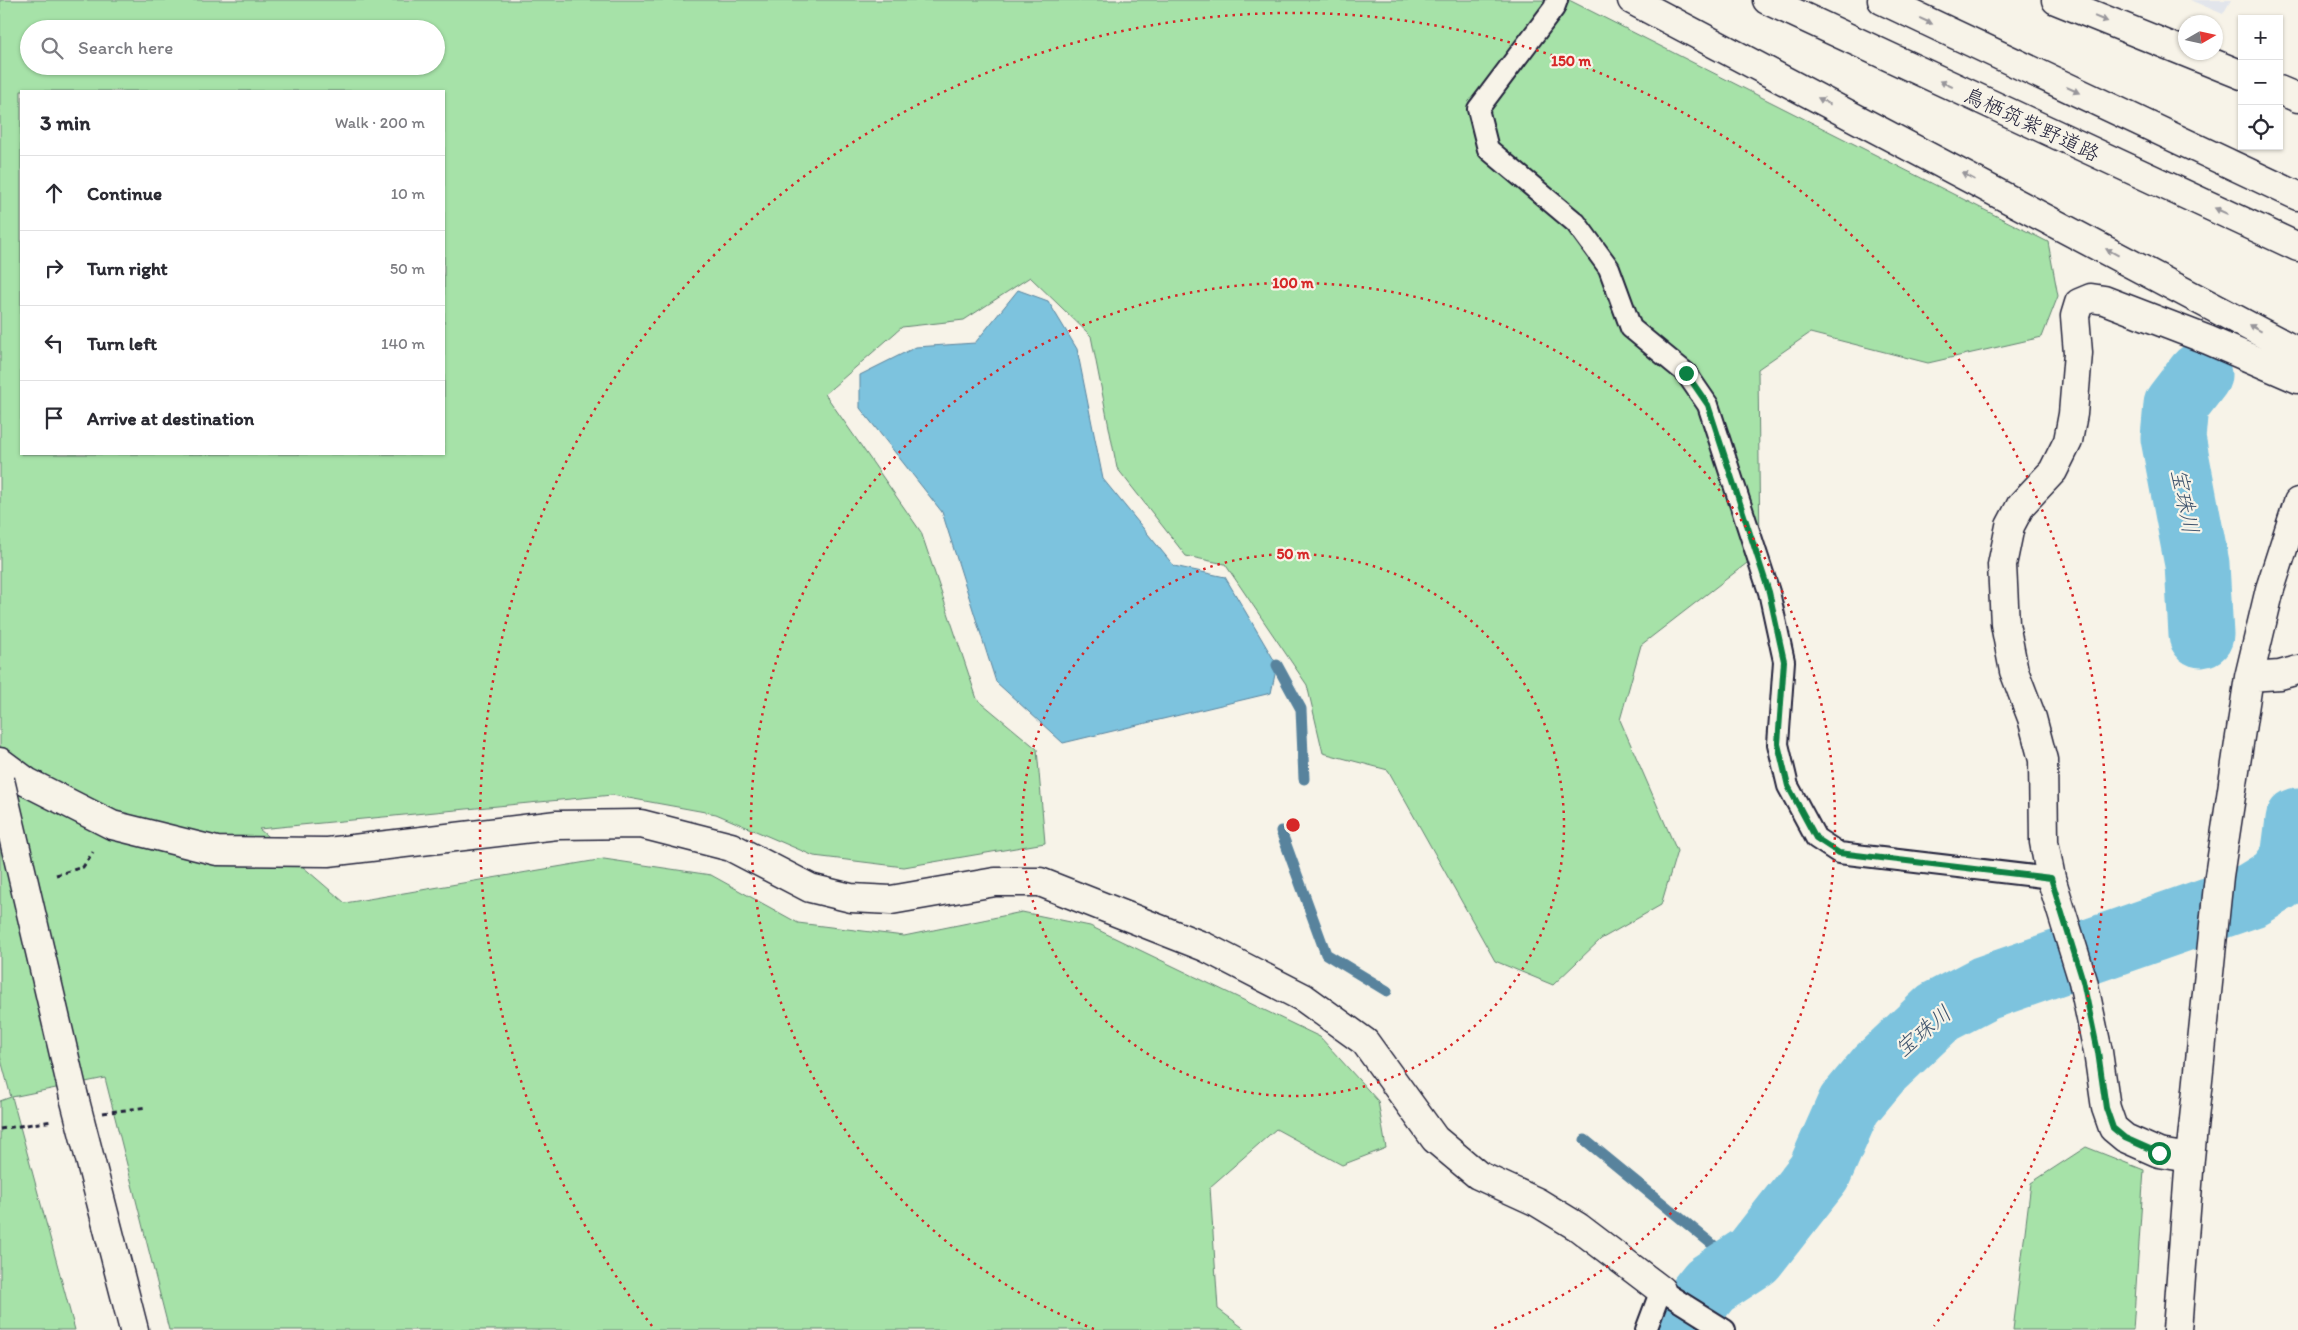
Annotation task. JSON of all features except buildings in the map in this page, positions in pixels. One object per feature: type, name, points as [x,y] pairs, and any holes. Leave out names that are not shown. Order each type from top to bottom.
[{"type":"street","points":[[1632,0],[2298,352]]},
{"type":"street","name":"鳥栖筑紫野道路","points":[[1766,0],[2298,248]]},
{"type":"street","points":[[1882,0],[2293,193]]},
{"type":"street","points":[[2056,0],[2238,74]]},
{"type":"street","points":[[2283,92],[2298,98]]},
{"type":"street","points":[[2190,1158],[2159,1153],[2125,1138],[2113,1128],[2106,1108],[2098,1052],[2083,981],[2051,878],[2044,842],[2043,760],[2032,718],[2014,671],[2006,624],[2002,565],[2010,526],[2021,505],[2053,471],[2068,441],[2073,414],[2078,353],[2075,316],[2079,303],[2091,298],[2104,300],[2208,340],[2298,379]]},
{"type":"street","points":[[2177,1330],[2190,1158],[2219,876],[2249,677],[2270,589],[2298,502]]},
{"type":"street","points":[[2249,677],[2280,675],[2298,670]]},
{"type":"street","points":[[0,762],[27,782],[112,825],[216,851],[328,852],[557,825],[641,824],[731,847],[810,888],[851,898],[890,900],[996,882],[1040,882],[1205,947],[1304,998],[1365,1042],[1435,1139],[1478,1175],[1537,1202],[1578,1227],[1670,1295]]},
{"type":"street","points":[[0,780],[74,1097],[134,1330]]},
{"type":"lane","points":[[1557,0],[1554,8],[1478,109],[1488,150],[1576,223],[1609,268],[1631,328],[1686,373],[1708,405],[1769,592],[1784,661],[1778,744],[1788,786],[1816,838],[1839,853],[2051,878]]},
{"type":"lane","points":[[1646,1330],[1670,1295],[1718,1325]]},
{"type":"path","points":[[55,875],[83,867],[112,825]]},
{"type":"shaded area","points":[[2190,0],[2231,0],[2223,14]]},
{"type":"green space","points":[[0,0],[1569,0],[2048,242],[2058,296],[2042,337],[1928,363],[1810,333],[1758,369],[1760,553],[1641,645],[1620,720],[1677,851],[1661,905],[1601,939],[1553,985],[1495,961],[1388,770],[1323,753],[1307,685],[1225,564],[1186,556],[1117,468],[1091,336],[1030,277],[964,320],[902,327],[825,394],[921,532],[977,699],[1037,749],[1045,843],[904,867],[814,856],[716,814],[612,795],[259,829],[345,903],[604,859],[711,875],[798,923],[904,936],[1022,912],[1090,926],[1320,1037],[1378,1101],[1386,1148],[1342,1165],[1276,1129],[1210,1187],[1218,1309],[1246,1330],[169,1330],[105,1078],[12,1097],[75,1330],[0,1330],[0,1101],[11,1097],[0,1056]]},
{"type":"green space","points":[[2086,1147],[2144,1170],[2133,1330],[2013,1330],[2031,1183]]},
{"type":"water","points":[[1018,290],[1048,301],[1077,349],[1103,479],[1174,566],[1225,577],[1277,665],[1271,693],[1063,743],[996,682],[942,512],[860,408],[860,375],[916,347],[975,343]]},
{"type":"waterway","name":"宝珠川","points":[[2199,375],[2176,405],[2173,438],[2197,564],[2201,635]]},
{"type":"waterway","points":[[1277,665],[1301,709],[1304,779]]},
{"type":"waterway","name":"宝珠川","points":[[1678,1330],[1681,1321],[1710,1285],[1754,1256],[1819,1173],[1849,1105],[1879,1069],[1939,1012],[1985,988],[2252,895],[2278,879],[2293,859],[2298,820]]},
{"type":"waterway","points":[[1281,831],[1326,954],[1387,991]]},
{"type":"waterway","points":[[1585,1140],[1718,1249],[1710,1285]]},
{"type":"route","points":[[1686,373],[1708,405],[1769,592],[1784,661],[1778,744],[1788,786],[1816,838],[1839,853],[2051,878],[2083,981],[2098,1052],[2106,1108],[2113,1128],[2125,1138],[2159,1153]]}]
